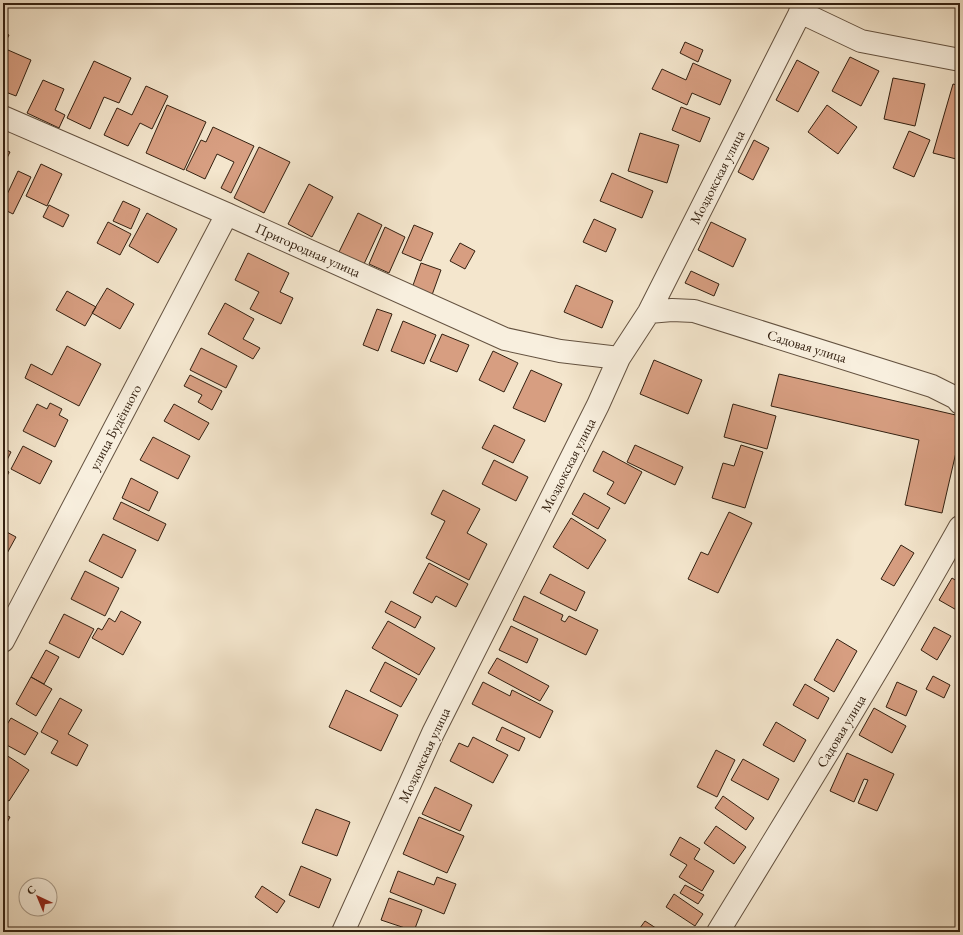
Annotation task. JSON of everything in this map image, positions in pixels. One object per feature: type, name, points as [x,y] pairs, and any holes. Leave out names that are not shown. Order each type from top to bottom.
[{"type":"street","points":[[803,7],[862,41],[960,60]]},
{"type":"street","name":"Моздокская улица","points":[[343,932],[433,733],[598,405],[619,358],[649,312],[803,7]]},
{"type":"street","name":"Пригородная улица","points":[[3,117],[227,214],[505,339],[560,351],[619,358]]},
{"type":"street","name":"улица Будённого","points":[[3,640],[227,214]]},
{"type":"street","name":"Садовая улица","points":[[649,312],[672,310],[694,311],[932,386],[956,398],[960,402]]},
{"type":"street","name":"Садовая улица","points":[[718,932],[812,779],[960,528]]},
{"type":"building","points":[[3,32],[9,35],[3,47]]},
{"type":"building","points":[[685,42],[703,50],[698,62],[680,53]]},
{"type":"building","points":[[8,50],[31,60],[16,96],[3,91],[3,63]]},
{"type":"building","points":[[850,57],[879,71],[861,106],[832,91]]},
{"type":"building","points":[[797,60],[819,72],[798,112],[776,100]]},
{"type":"building","points":[[94,61],[131,78],[119,103],[104,97],[90,129],[67,118]]},
{"type":"building","points":[[693,63],[731,80],[720,105],[692,93],[687,105],[652,89],[662,69],[686,80]]},
{"type":"building","points":[[893,78],[925,84],[915,126],[884,119]]},
{"type":"building","points":[[43,80],[64,89],[55,110],[65,115],[59,128],[27,113]]},
{"type":"building","points":[[953,84],[960,86],[960,160],[933,153]]},
{"type":"building","points":[[146,86],[168,96],[152,129],[140,123],[128,146],[104,135],[117,108],[132,115]]},
{"type":"building","points":[[167,105],[206,122],[184,170],[146,153]]},
{"type":"building","points":[[827,105],[857,127],[838,154],[808,132]]},
{"type":"building","points":[[681,107],[710,118],[700,142],[672,130]]},
{"type":"building","points":[[213,127],[254,146],[231,193],[221,188],[234,162],[217,154],[205,179],[186,170],[201,140],[206,142]]},
{"type":"building","points":[[909,131],[930,140],[914,177],[893,168]]},
{"type":"building","points":[[640,133],[679,145],[667,183],[628,171]]},
{"type":"building","points":[[754,140],[769,148],[753,180],[738,172]]},
{"type":"building","points":[[259,147],[290,162],[264,213],[234,198]]},
{"type":"building","points":[[3,149],[10,152],[3,166]]},
{"type":"building","points":[[41,164],[62,174],[47,206],[26,196]]},
{"type":"building","points":[[18,171],[31,177],[13,214],[3,209],[3,203]]},
{"type":"building","points":[[612,173],[653,191],[642,218],[600,201]]},
{"type":"building","points":[[309,184],[333,197],[312,237],[288,224]]},
{"type":"building","points":[[123,201],[140,209],[131,229],[113,221]]},
{"type":"building","points":[[49,205],[69,215],[63,227],[43,217]]},
{"type":"building","points":[[147,213],[177,229],[158,263],[129,246]]},
{"type":"building","points":[[358,213],[382,225],[364,264],[339,252]]},
{"type":"building","points":[[594,219],[616,229],[606,252],[583,242]]},
{"type":"building","points":[[108,222],[131,234],[120,255],[97,243]]},
{"type":"building","points":[[711,222],[746,239],[733,267],[698,250]]},
{"type":"building","points":[[414,225],[433,233],[421,261],[402,253]]},
{"type":"building","points":[[385,227],[405,237],[389,273],[369,264]]},
{"type":"building","points":[[460,243],[475,251],[465,269],[450,261]]},
{"type":"building","points":[[248,253],[289,273],[280,292],[293,298],[281,324],[250,309],[259,292],[235,280]]},
{"type":"building","points":[[421,263],[441,270],[432,295],[412,288]]},
{"type":"building","points":[[691,271],[719,284],[714,296],[685,283]]},
{"type":"building","points":[[576,285],[613,301],[602,328],[564,312]]},
{"type":"building","points":[[107,288],[134,304],[120,329],[92,313]]},
{"type":"building","points":[[67,291],[96,307],[85,326],[56,310]]},
{"type":"building","points":[[225,303],[254,319],[243,339],[260,348],[253,359],[208,334]]},
{"type":"building","points":[[377,309],[392,314],[378,351],[363,345]]},
{"type":"building","points":[[403,321],[436,335],[424,364],[391,351]]},
{"type":"building","points":[[442,334],[469,345],[457,372],[430,361]]},
{"type":"building","points":[[67,346],[101,364],[79,406],[25,378],[31,364],[52,375]]},
{"type":"building","points":[[201,348],[237,366],[226,388],[190,370]]},
{"type":"building","points":[[493,351],[518,363],[504,392],[479,380]]},
{"type":"building","points":[[654,360],[702,380],[688,414],[640,394]]},
{"type":"building","points":[[531,370],[562,384],[545,422],[513,408]]},
{"type":"building","points":[[779,374],[960,416],[960,435],[942,513],[905,505],[919,440],[771,406]]},
{"type":"building","points":[[190,375],[222,391],[212,410],[198,402],[202,395],[184,386]]},
{"type":"building","points":[[50,403],[62,409],[59,415],[68,420],[55,447],[23,431],[37,404],[47,409]]},
{"type":"building","points":[[174,404],[209,423],[199,440],[164,421]]},
{"type":"building","points":[[733,404],[776,416],[767,449],[724,437]]},
{"type":"building","points":[[494,425],[525,440],[513,463],[482,448]]},
{"type":"building","points":[[153,437],[190,456],[178,479],[140,460]]},
{"type":"building","points":[[635,445],[683,467],[675,485],[627,462]]},
{"type":"building","points":[[741,445],[763,452],[745,508],[712,498],[723,463],[734,466]]},
{"type":"building","points":[[23,446],[52,461],[40,484],[11,469]]},
{"type":"building","points":[[3,448],[11,452],[5,464],[3,463]]},
{"type":"building","points":[[603,451],[642,472],[625,504],[607,494],[614,482],[593,471]]},
{"type":"building","points":[[494,460],[528,477],[516,501],[482,484]]},
{"type":"building","points":[[3,468],[9,472],[3,484]]},
{"type":"building","points":[[131,478],[158,492],[149,511],[122,498]]},
{"type":"building","points":[[443,490],[480,509],[467,533],[487,544],[469,580],[426,558],[445,521],[431,514]]},
{"type":"building","points":[[584,493],[610,508],[598,529],[572,514]]},
{"type":"building","points":[[121,502],[166,524],[158,541],[113,519]]},
{"type":"building","points":[[729,512],[752,523],[718,593],[688,579],[701,552],[708,555]]},
{"type":"building","points":[[571,518],[606,540],[588,569],[553,547]]},
{"type":"building","points":[[3,530],[16,537],[5,557],[3,556]]},
{"type":"building","points":[[103,534],[136,550],[122,578],[89,561]]},
{"type":"building","points":[[901,545],[914,553],[894,586],[881,579]]},
{"type":"building","points":[[429,563],[468,584],[456,607],[436,596],[432,603],[413,593]]},
{"type":"building","points":[[85,571],[119,588],[105,616],[71,599]]},
{"type":"building","points":[[550,574],[585,592],[576,611],[540,593]]},
{"type":"building","points":[[952,578],[960,583],[960,612],[939,600]]},
{"type":"building","points":[[524,596],[563,615],[561,620],[565,622],[569,616],[598,630],[586,655],[513,620]]},
{"type":"building","points":[[391,601],[421,617],[415,628],[385,612]]},
{"type":"building","points":[[121,611],[141,622],[123,655],[92,638],[98,628],[102,630],[109,618],[115,622]]},
{"type":"building","points":[[64,614],[94,629],[79,658],[49,643]]},
{"type":"building","points":[[388,621],[435,648],[419,675],[372,648]]},
{"type":"building","points":[[511,626],[538,639],[527,663],[499,650]]},
{"type":"building","points":[[934,627],[951,636],[937,660],[921,650]]},
{"type":"building","points":[[837,639],[857,651],[834,692],[814,680]]},
{"type":"building","points":[[46,650],[59,657],[44,684],[31,677]]},
{"type":"building","points":[[497,658],[549,686],[540,701],[488,673]]},
{"type":"building","points":[[385,662],[417,679],[401,707],[370,691]]},
{"type":"building","points":[[933,676],[950,685],[944,698],[926,689]]},
{"type":"building","points":[[31,677],[52,689],[36,716],[16,704]]},
{"type":"building","points":[[483,682],[510,696],[512,690],[553,711],[540,738],[472,704]]},
{"type":"building","points":[[897,682],[917,691],[906,716],[886,707]]},
{"type":"building","points":[[805,684],[829,698],[818,719],[793,705]]},
{"type":"building","points":[[346,690],[398,715],[381,751],[329,727]]},
{"type":"building","points":[[60,698],[82,710],[68,734],[88,745],[77,766],[51,753],[58,741],[41,732]]},
{"type":"building","points":[[874,708],[906,726],[892,753],[859,735]]},
{"type":"building","points":[[11,718],[38,733],[25,755],[3,743],[3,731]]},
{"type":"building","points":[[776,722],[806,740],[794,762],[763,745]]},
{"type":"building","points":[[502,727],[525,738],[519,751],[496,740]]},
{"type":"building","points":[[473,737],[508,755],[493,783],[450,761],[459,743],[468,747]]},
{"type":"building","points":[[716,750],[735,760],[717,797],[697,787]]},
{"type":"building","points":[[3,753],[29,770],[9,801],[3,798]]},
{"type":"building","points":[[847,753],[894,774],[877,811],[858,803],[868,780],[864,779],[854,802],[830,791]]},
{"type":"building","points":[[743,759],[779,779],[768,800],[731,780]]},
{"type":"building","points":[[435,787],[472,805],[460,831],[422,814]]},
{"type":"building","points":[[723,796],[754,818],[746,830],[715,808]]},
{"type":"building","points":[[316,809],[350,822],[337,856],[302,843]]},
{"type":"building","points":[[3,814],[10,817],[3,830]]},
{"type":"building","points":[[419,817],[464,836],[447,873],[403,854]]},
{"type":"building","points":[[716,826],[746,847],[734,864],[704,843]]},
{"type":"building","points":[[680,837],[700,849],[694,859],[714,871],[702,891],[679,877],[687,865],[670,855]]},
{"type":"building","points":[[301,866],[331,879],[319,908],[289,895]]},
{"type":"building","points":[[398,871],[434,885],[437,877],[456,884],[444,914],[390,892]]},
{"type":"building","points":[[685,885],[704,895],[698,904],[680,893]]},
{"type":"building","points":[[262,886],[285,901],[277,913],[255,897]]},
{"type":"building","points":[[674,894],[703,914],[695,926],[666,907]]},
{"type":"building","points":[[389,898],[422,910],[414,931],[381,920]]},
{"type":"building","points":[[645,921],[662,932],[637,932]]}]
